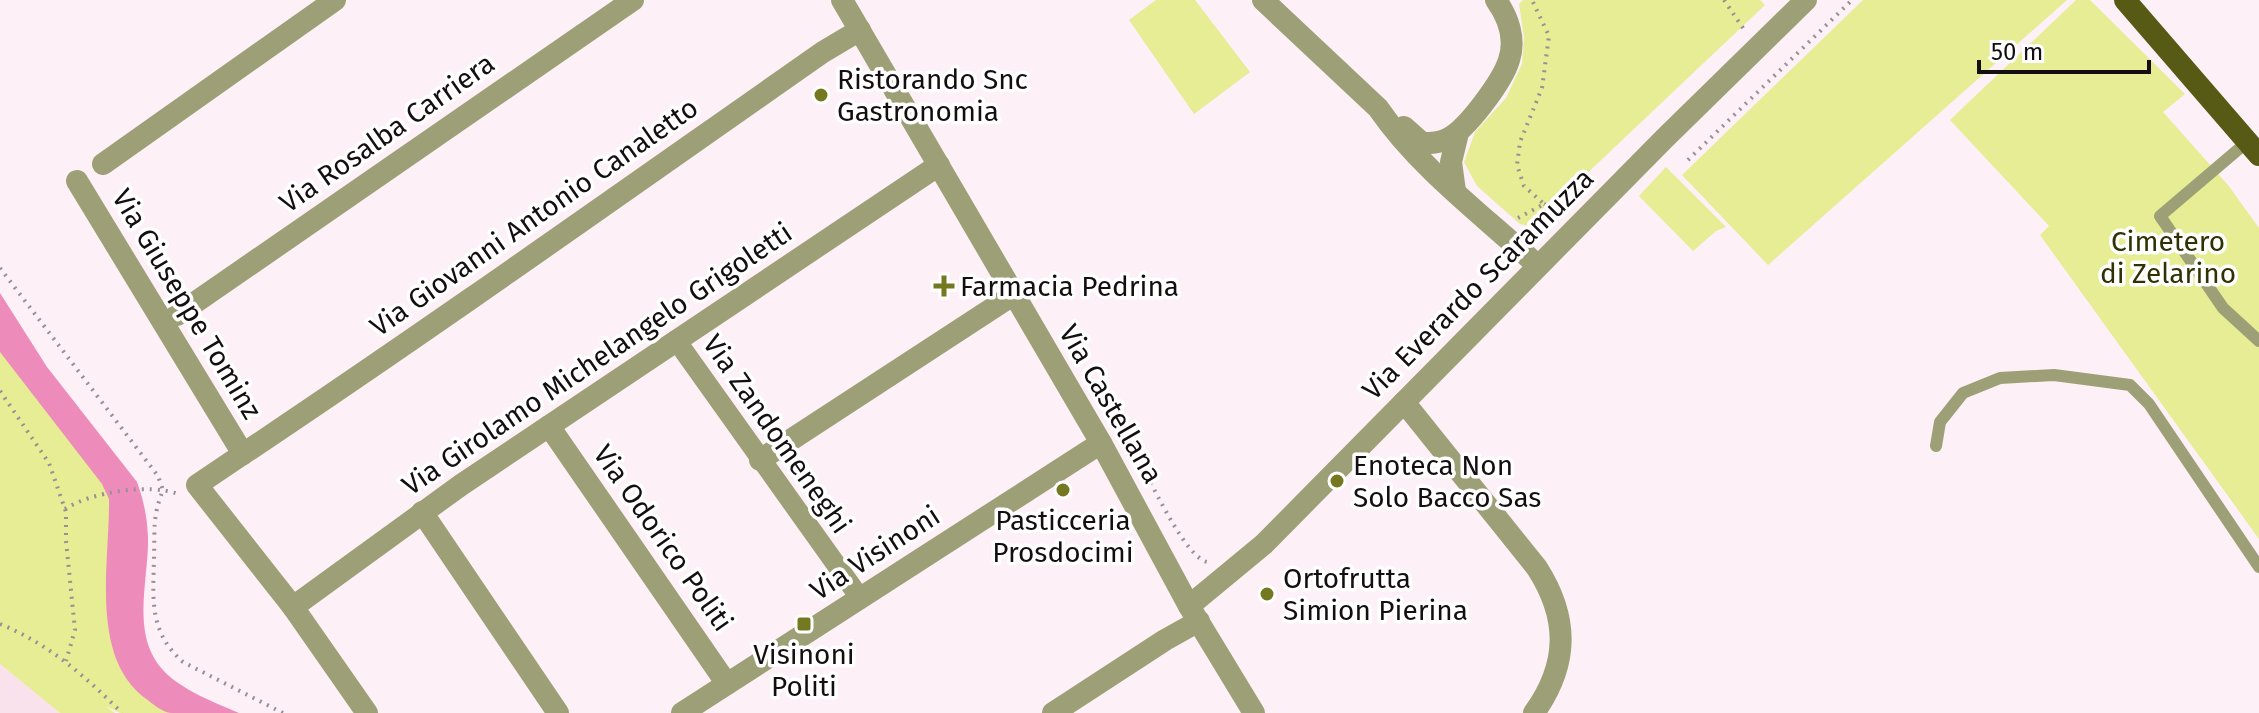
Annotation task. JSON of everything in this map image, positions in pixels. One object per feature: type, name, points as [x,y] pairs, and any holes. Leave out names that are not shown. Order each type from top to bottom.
[{"type":"main road","points":[[2125,0],[2253,148]]},
{"type":"street","points":[[103,164],[335,0]]},
{"type":"street","name":"Via Rosalba Carriera","points":[[177,315],[633,0]]},
{"type":"street","name":"Via Castellana","points":[[842,0],[1101,443],[1194,614],[1254,713]]},
{"type":"street","points":[[1263,0],[1378,108],[1422,143],[1436,143],[1458,133]]},
{"type":"street","points":[[1455,191],[1451,162],[1458,133],[1502,76],[1510,58],[1511,34],[1507,15],[1496,0]]},
{"type":"street","name":"Via Everardo Scaramuzza","points":[[1053,713],[1165,640],[1194,614],[1806,0]]},
{"type":"street","name":"Via Giovanni Antonio Canaletto","points":[[243,454],[503,278],[823,52],[860,30]]},
{"type":"street","points":[[1378,108],[1390,126],[1455,191],[1538,266]]},
{"type":"street","name":"Via Girolamo Michelangelo Grigoletti","points":[[293,607],[422,512],[939,165]]},
{"type":"street","name":"Via Giuseppe Tominz","points":[[77,181],[243,454],[197,485],[293,607],[367,713]]},
{"type":"street","points":[[760,460],[1013,295]]},
{"type":"street","name":"Via Zandomeneghi","points":[[676,340],[860,598]]},
{"type":"street","points":[[1404,402],[1553,592],[1562,645],[1556,674],[1534,713]]},
{"type":"street","name":"Via Odorico Politi","points":[[549,426],[727,684]]},
{"type":"street","name":"Via Visinoni","points":[[682,713],[707,706],[727,684],[1101,443]]},
{"type":"street","points":[[422,512],[558,713]]},
{"type":"lane","points":[[2253,148],[2160,216],[2223,308],[2259,341]]},
{"type":"lane","points":[[1936,446],[1940,422],[1963,393],[2000,378],[2054,375],[2130,385],[2149,404],[2259,567]]},
{"type":"path","points":[[1512,221],[1544,204],[1524,186],[1517,165],[1520,142],[1542,88],[1549,36],[1532,0]]},
{"type":"path","points":[[1724,0],[1749,37]]},
{"type":"path","points":[[1688,160],[1852,0]]},
{"type":"path","points":[[0,268],[158,476],[163,490],[154,513],[153,608],[170,650],[183,662],[283,713]]},
{"type":"path","points":[[0,391],[49,463],[65,509],[75,630],[66,661]]},
{"type":"path","points":[[1142,468],[1192,552],[1204,563],[1211,562]]},
{"type":"path","points":[[65,509],[84,498],[157,487]]},
{"type":"path","points":[[0,624],[23,634],[66,661],[122,713]]},
{"type":"shaded area","points":[[0,293],[47,367],[137,482],[148,530],[144,623],[153,656],[179,684],[239,713],[165,711],[151,703],[130,683],[117,661],[106,609],[109,499],[102,484],[0,352]]},
{"type":"shaded area","points":[[0,664],[60,713],[0,713]]},
{"type":"green space","points":[[1156,0],[1195,0],[1250,72],[1194,114],[1129,20]]},
{"type":"green space","points":[[1523,0],[1760,0],[1765,5],[1561,198],[1569,208],[1554,220],[1535,228],[1520,224],[1477,186],[1464,162],[1475,132],[1506,98],[1522,64],[1524,38],[1519,4]]},
{"type":"green space","points":[[1863,0],[2067,0],[1768,265],[1682,175]]},
{"type":"green space","name":"Cimetero di Zelarino","points":[[2076,0],[2090,0],[2185,94],[2163,112],[2228,185],[2259,228],[2259,539],[2040,235],[2049,226],[1950,120]]},
{"type":"green space","points":[[1666,167],[1726,227],[1716,231],[1693,251],[1639,196]]},
{"type":"green space","points":[[0,330],[113,491],[132,650],[199,713],[120,713],[105,706],[115,713],[60,713],[0,664]]},
{"type":"place","name":"Ristorando Snc Gastronomia","points":[[821,95]]},
{"type":"place","name":"Farmacia Pedrina","points":[[944,286]]},
{"type":"place","name":"Enoteca Non Solo Bacco Sas","points":[[1337,481]]},
{"type":"place","name":"Pasticceria Prosdocimi","points":[[1063,490]]},
{"type":"place","name":"Ortofrutta Simion Pierina","points":[[1267,594]]},
{"type":"place","name":"Visinoni Politi","points":[[804,624]]}]
